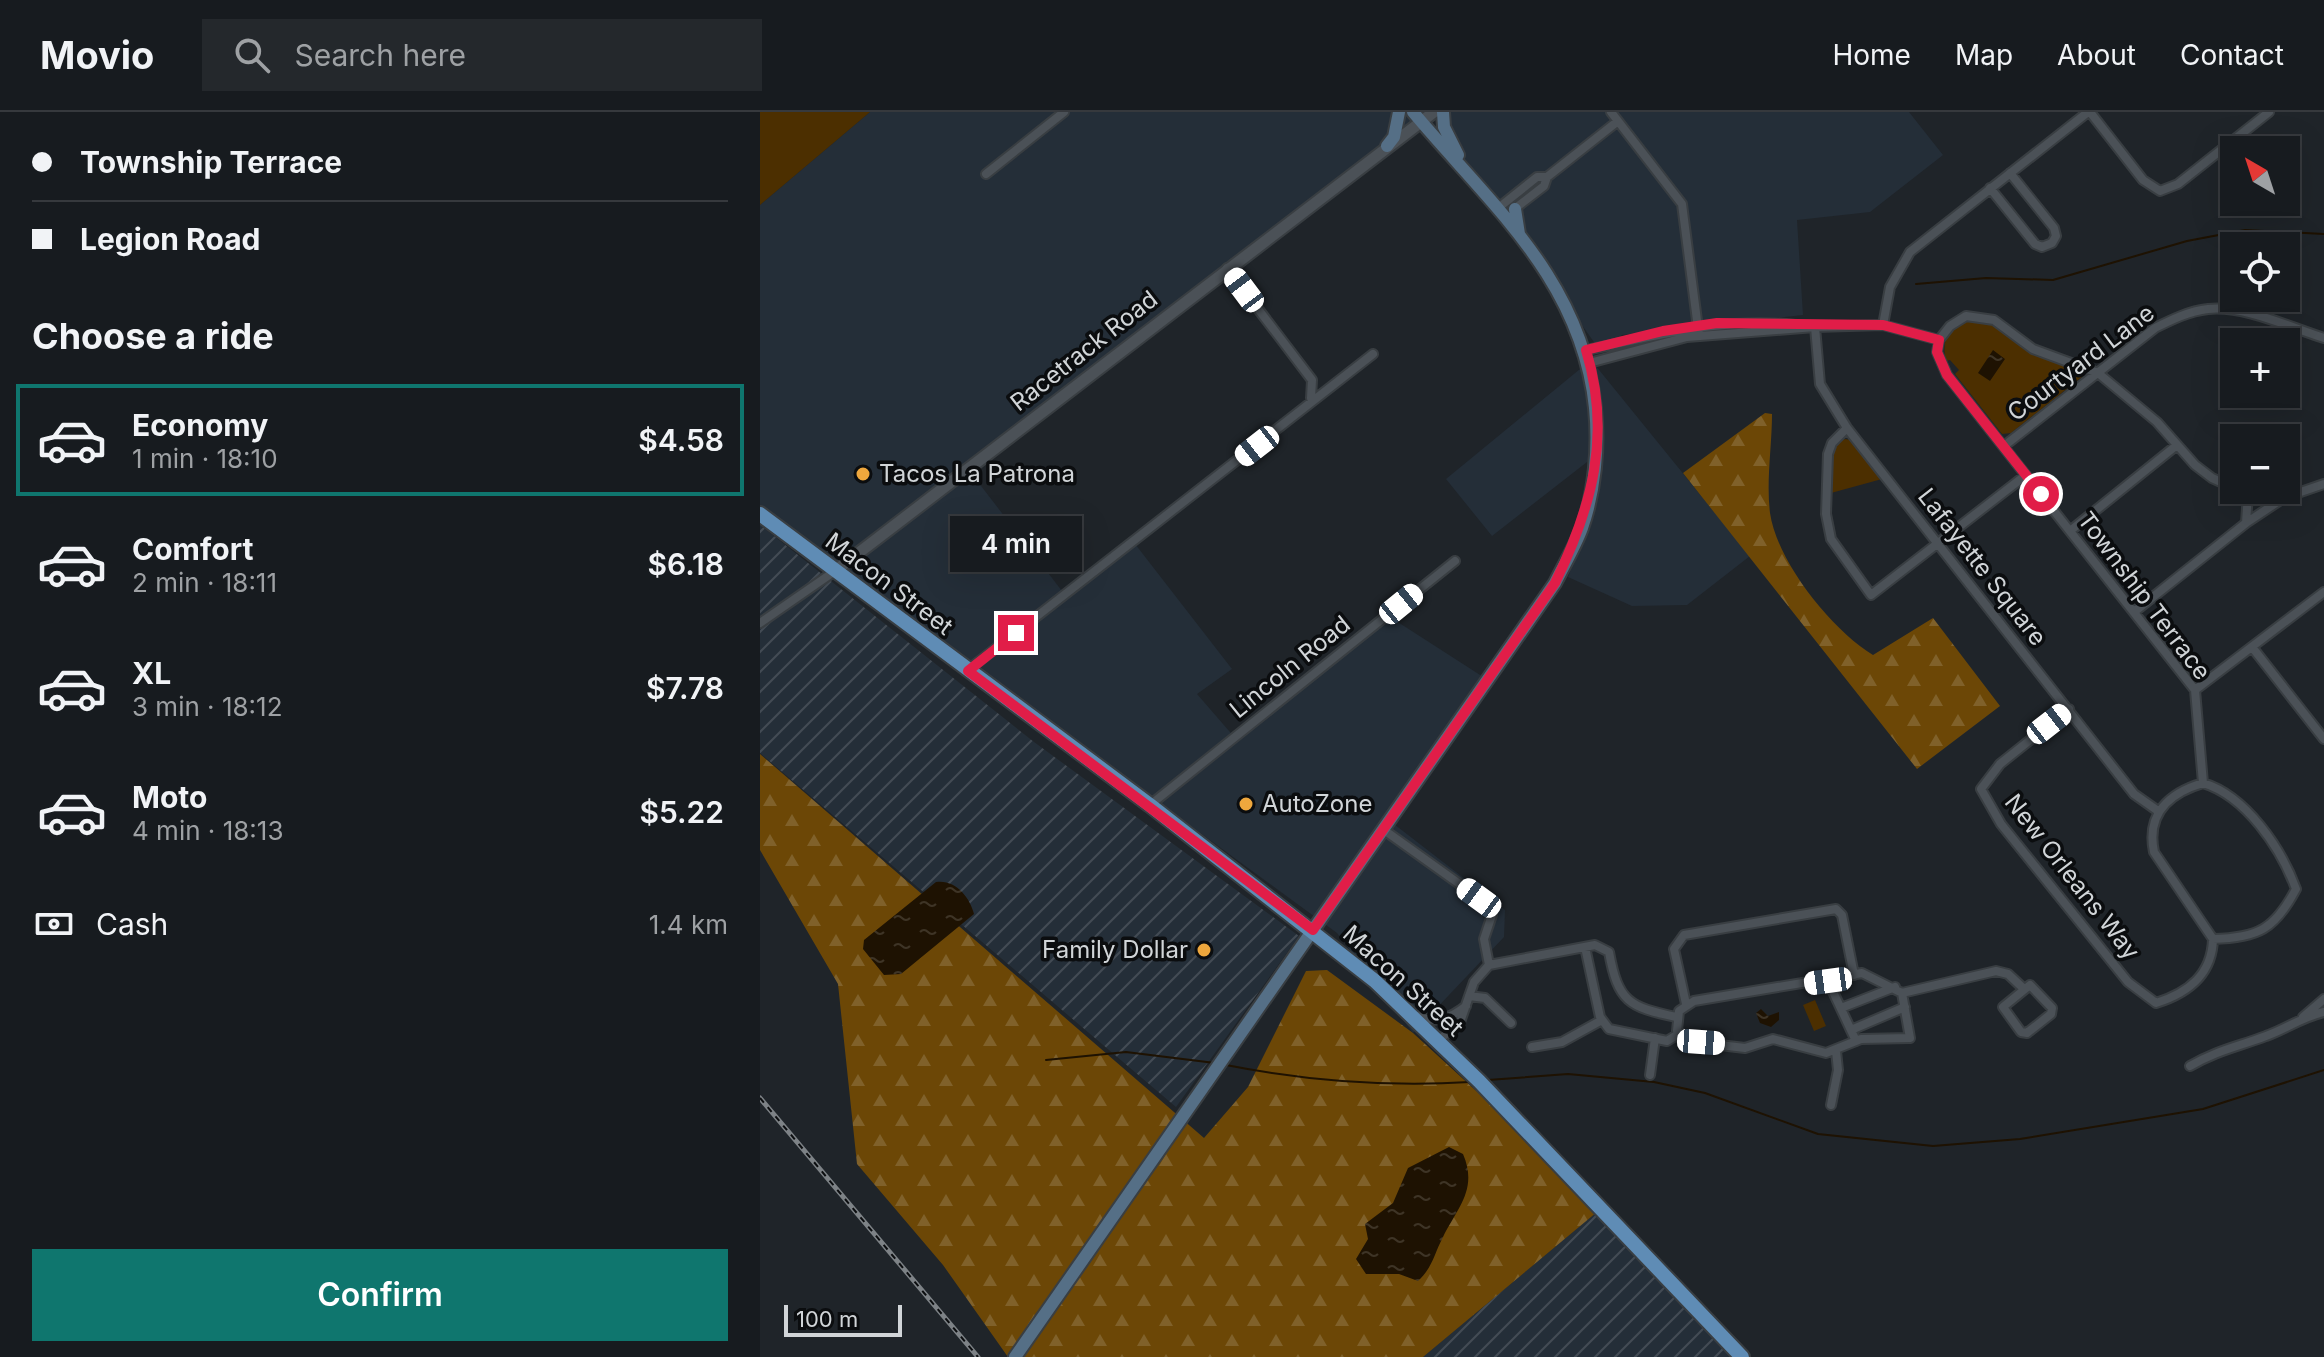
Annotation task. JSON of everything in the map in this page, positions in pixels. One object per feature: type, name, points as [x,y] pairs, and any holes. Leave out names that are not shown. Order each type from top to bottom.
[{"type":"main road","points":[[1387,146],[1394,137],[1399,112]]},
{"type":"main road","points":[[1443,112],[1444,127],[1469,175]]},
{"type":"main road","points":[[1015,1357],[1555,583],[1581,530],[1598,436],[1588,356],[1571,312],[1522,240],[1418,117]]},
{"type":"main road","points":[[1515,209],[1515,225],[1522,240]]},
{"type":"main road","name":"Macon Street","points":[[760,514],[1313,930],[1410,1013],[1742,1357]]},
{"type":"street","points":[[986,174],[1064,112]]},
{"type":"street","name":"Racetrack Road","points":[[760,623],[835,571],[1387,146],[1418,117],[1434,112]]},
{"type":"street","points":[[1611,112],[1682,204],[1699,331]]},
{"type":"street","points":[[1883,325],[1890,287],[1910,252],[2089,112],[2143,180],[2160,191],[2178,184],[2269,112]]},
{"type":"street","points":[[1500,213],[1515,209],[1544,186],[1547,177],[1618,121]]},
{"type":"street","points":[[1990,188],[2035,244],[2042,247],[2052,243],[2056,236],[2054,228],[2010,173]]},
{"type":"street","points":[[1500,213],[1537,177],[1547,177]]},
{"type":"street","points":[[1227,268],[1312,380],[1311,398]]},
{"type":"street","name":"Courtyard Lane","points":[[2004,446],[2155,328],[2179,316],[2209,309],[2238,312],[2324,338]]},
{"type":"street","points":[[1588,356],[1699,331],[1765,322],[1815,327],[1883,325],[1939,340],[1950,326],[1966,316],[1979,316],[1994,320],[2033,349],[2098,373],[2138,404],[2177,445],[2220,482]]},
{"type":"street","name":"Lafayette Square","points":[[1815,327],[1820,384],[1847,428],[2134,794],[2158,811]]},
{"type":"street","name":"Township Terrace","points":[[1939,340],[1937,352],[1947,375],[2195,690],[2203,783]]},
{"type":"street","points":[[968,671],[1305,408],[1311,398],[1373,354]]},
{"type":"street","points":[[1847,428],[1832,443],[1828,454],[1826,514],[1831,539],[1871,595],[2026,475]]},
{"type":"street","points":[[2070,531],[2177,445]]},
{"type":"street","points":[[2300,492],[2324,484]]},
{"type":"street","points":[[2242,504],[2246,523]]},
{"type":"street","points":[[2134,612],[2246,523],[2275,504]]},
{"type":"street","name":"Lincoln Road","points":[[1150,805],[1455,561]]},
{"type":"street","points":[[2195,690],[2324,592]]},
{"type":"street","points":[[2252,647],[2324,739]]},
{"type":"street","name":"New Orleans Way","points":[[2069,709],[2000,764],[1981,789],[2001,824],[2128,982],[2156,1003],[2177,996],[2204,973],[2212,953],[2213,939]]},
{"type":"street","points":[[2203,783],[2221,789],[2235,800],[2279,853],[2296,889],[2284,911],[2267,928],[2236,939],[2213,939],[2210,929],[2154,852],[2151,837],[2158,811],[2175,794],[2203,783]]},
{"type":"street","points":[[1384,830],[1479,898],[1492,915],[1484,939],[1489,965]]},
{"type":"street","points":[[1686,1004],[1674,949],[1684,935],[1836,909],[1842,915],[1854,975]]},
{"type":"street","points":[[1585,947],[1602,1020],[1609,1029],[1667,1041],[1680,1033]]},
{"type":"street","points":[[1438,1041],[1460,1022],[1474,982],[1489,965],[1585,947],[1604,947],[1609,952],[1620,992],[1626,1001],[1642,1010],[1676,1017]]},
{"type":"street","points":[[1841,1008],[1898,990],[1996,971],[2008,974],[2023,988],[2034,987],[2052,1008],[2051,1014],[2027,1033],[2021,1032],[2003,1007],[2023,988]]},
{"type":"street","points":[[1862,973],[1898,990],[1905,1007],[1910,1038],[1856,1041],[1836,1051],[1814,1051],[1773,1039],[1739,1048],[1694,1042],[1680,1033],[1676,1017],[1686,1004],[1862,973]]},
{"type":"street","points":[[1828,981],[1856,1041]]},
{"type":"street","points":[[1410,1013],[1436,1021],[1468,1000],[1485,998],[1511,1023]]},
{"type":"street","points":[[2302,1018],[2324,999]]},
{"type":"street","points":[[1851,1030],[1905,1007]]},
{"type":"street","points":[[2190,1066],[2220,1049],[2267,1036],[2302,1018],[2324,1012]]},
{"type":"street","points":[[1532,1047],[1562,1042],[1602,1020]]},
{"type":"street","points":[[1650,1075],[1655,1038]]},
{"type":"street","points":[[1831,1105],[1839,1059],[1836,1051]]},
{"type":"shaded area","points":[[760,112],[870,112],[760,205]]},
{"type":"shaded area","points":[[870,112],[1429,112],[968,469],[1062,591],[1132,540],[1232,669],[1197,694],[1236,739],[1390,617],[1491,682],[1390,821],[1505,910],[1504,937],[1413,1033],[1337,933],[1043,718],[760,505],[760,205]]},
{"type":"shaded area","points":[[1431,112],[1909,112],[1943,155],[1870,212],[1797,220],[1803,315],[1622,335],[1601,352]]},
{"type":"shaded area","points":[[1967,319],[1985,320],[2027,350],[2080,370],[2083,376],[2011,433],[2002,434],[1955,374],[1959,370],[1950,360],[1946,361],[1945,341],[1955,327]]},
{"type":"shaded area","points":[[1591,360],[1750,556],[1687,605],[1632,606],[1568,577],[1599,493],[1596,455],[1492,536],[1446,479]]},
{"type":"shaded area","points":[[1845,439],[1851,440],[1882,479],[1831,493],[1832,455]]},
{"type":"shaded area","points":[[760,525],[1034,742],[1299,936],[1176,1107],[760,753]]},
{"type":"shaded area","points":[[1815,1000],[1826,1026],[1814,1031],[1803,1005]]},
{"type":"shaded area","points":[[1603,1207],[1744,1357],[1423,1357]]},
{"type":"green space","points":[[1765,413],[1772,414],[1769,501],[1775,532],[1795,573],[1824,612],[1873,655],[1933,618],[2000,706],[1917,769],[1683,473]]},
{"type":"green space","points":[[760,754],[1204,1138],[1248,1087],[1306,971],[1327,970],[1413,1033],[1603,1207],[1423,1357],[1008,1357],[943,1265],[857,1164],[838,984],[760,850]]},
{"type":"water","points":[[1993,350],[2005,359],[1990,381],[1978,373]]},
{"type":"water","points":[[936,882],[949,883],[961,890],[974,914],[901,974],[884,975],[863,949],[864,940]]},
{"type":"water","points":[[1761,1009],[1768,1016],[1779,1012],[1779,1020],[1771,1027],[1760,1023],[1756,1013]]},
{"type":"water","points":[[1449,1147],[1463,1154],[1467,1166],[1467,1188],[1427,1271],[1418,1281],[1399,1274],[1366,1274],[1356,1259],[1368,1239],[1365,1224],[1393,1203],[1408,1168]]},
{"type":"waterway","points":[[1916,284],[1986,278],[2053,280],[2187,241],[2245,230],[2324,234]]},
{"type":"waterway","points":[[1046,1060],[1126,1052],[1215,1063]]},
{"type":"waterway","points":[[1226,1065],[1347,1081],[1408,1084],[1470,1082]]},
{"type":"waterway","points":[[1488,1080],[1568,1074],[1654,1082],[1705,1093],[1818,1134],[1933,1146],[2020,1139],[2203,1109],[2324,1070]]},
{"type":"railway","points":[[760,1098],[978,1357]]},
{"type":"place","name":"Tacos La Patrona","points":[[863,474]]},
{"type":"place","name":"AutoZone","points":[[1246,804]]},
{"type":"place","name":"Family Dollar","points":[[1204,950]]},
{"type":"route","points":[[1016,633],[968,671],[1313,930],[1555,583],[1581,530],[1592,485],[1598,436],[1592,373],[1586,350],[1663,331],[1717,323],[1765,322],[1815,327],[1883,325],[1914,331],[1939,340],[1937,352],[1947,375],[2041,494]]}]
